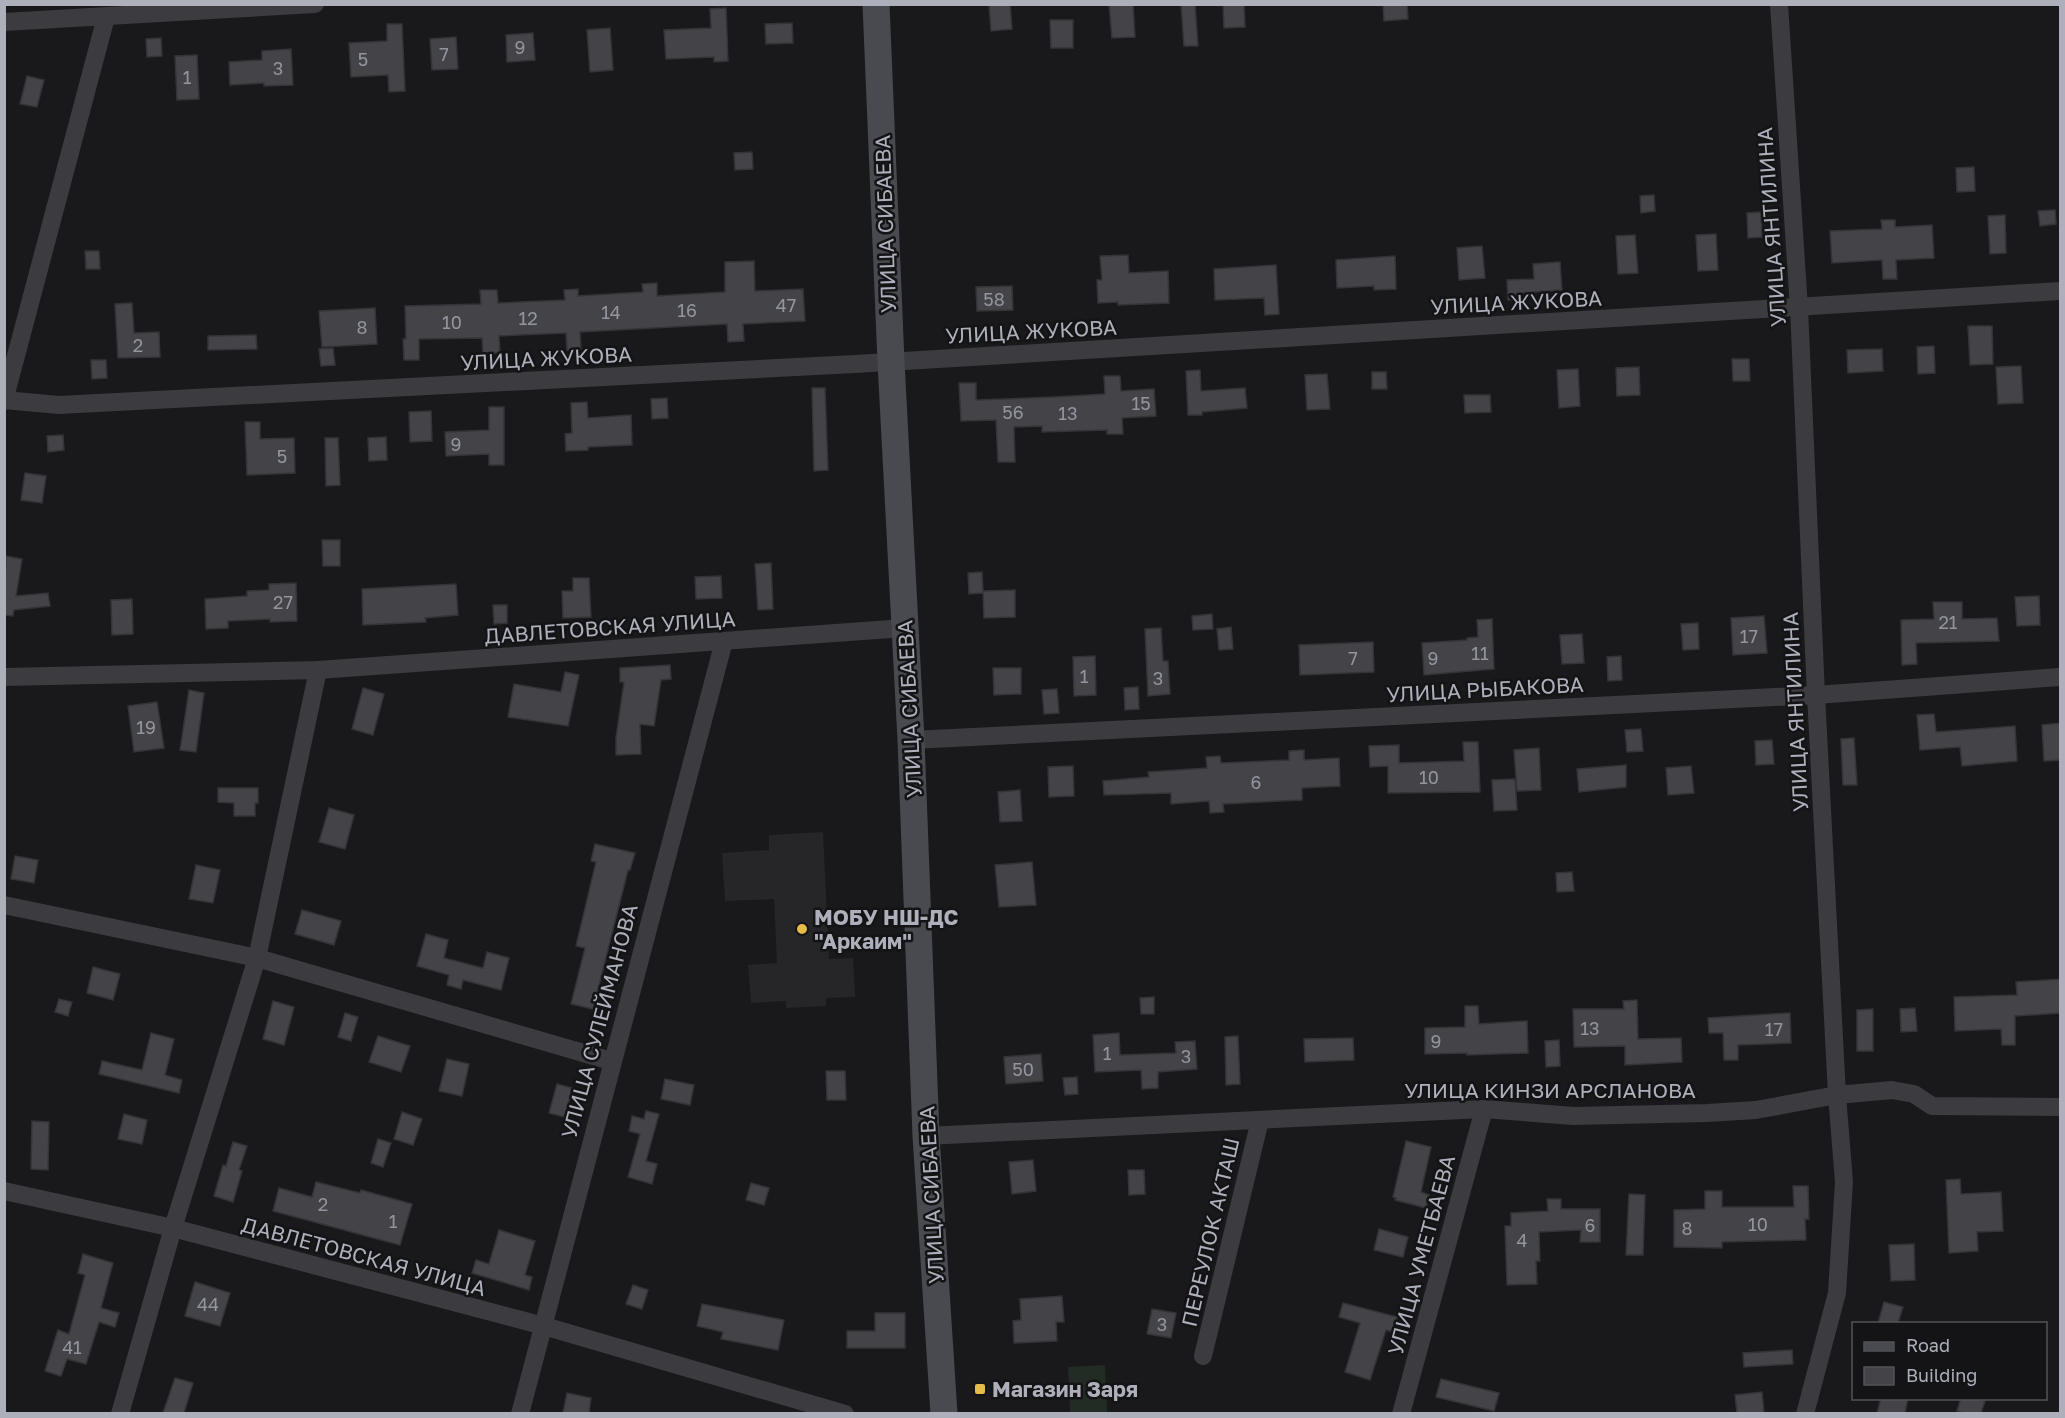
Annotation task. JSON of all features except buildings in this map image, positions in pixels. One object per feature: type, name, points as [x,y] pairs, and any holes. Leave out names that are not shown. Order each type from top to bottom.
[{"type":"main road","name":"УЛИЦА СИБАЕВА","points":[[876,4],[891,362],[911,740],[926,1136],[944,1413]]},
{"type":"street","points":[[4,22],[315,4]]},
{"type":"street","name":"УЛИЦА ЯНТИЛИНА","points":[[1779,4],[1799,308],[1816,695],[1837,1095],[1844,1182],[1837,1293],[1805,1413]]},
{"type":"street","points":[[5,400],[106,17]]},
{"type":"street","name":"УЛИЦА ЖУКОВА","points":[[5,400],[59,405],[891,362],[2061,291]]},
{"type":"street","name":"ДАВЛЕТОВСКАЯ УЛИЦА","points":[[4,677],[318,670],[905,628]]},
{"type":"street","name":"УЛИЦА СУЛЕЙМАНОВА","points":[[519,1413],[544,1326],[611,1061],[724,641]]},
{"type":"street","points":[[120,1413],[173,1228],[257,958],[318,670]]},
{"type":"street","name":"УЛИЦА РЫБАКОВА","points":[[911,740],[1816,695],[2061,677]]},
{"type":"street","points":[[4,905],[257,958],[611,1061]]},
{"type":"street","name":"УЛИЦА КИНЗИ АРСЛАНОВА","points":[[926,1136],[1484,1109],[1573,1116],[1707,1113],[1756,1110],[1837,1095],[1892,1090],[1914,1094],[1932,1106],[2061,1107]]},
{"type":"street","name":"УЛИЦА УМЕТБАЕВА","points":[[1401,1413],[1484,1109]]},
{"type":"street","name":"ПЕРЕУЛОК АКТАШ","points":[[1203,1356],[1260,1120]]},
{"type":"street","name":"ДАВЛЕТОВСКАЯ УЛИЦА","points":[[4,1191],[173,1228],[544,1326],[845,1413]]},
{"type":"shaded area","name":"МОБУ НШ-ДС \"Аркаим\"","points":[[823,832],[829,959],[853,958],[855,997],[826,998],[826,1006],[786,1008],[786,1001],[751,1003],[748,965],[777,963],[774,899],[725,901],[722,853],[769,850],[769,835]]},
{"type":"shaded area","points":[[1105,1365],[1107,1413],[1070,1413],[1068,1367]]},
{"type":"place","name":"МОБУ НШ-ДС \"Аркаим\"","points":[[802,929]]},
{"type":"place","name":"Магазин Заря","points":[[980,1389]]}]
